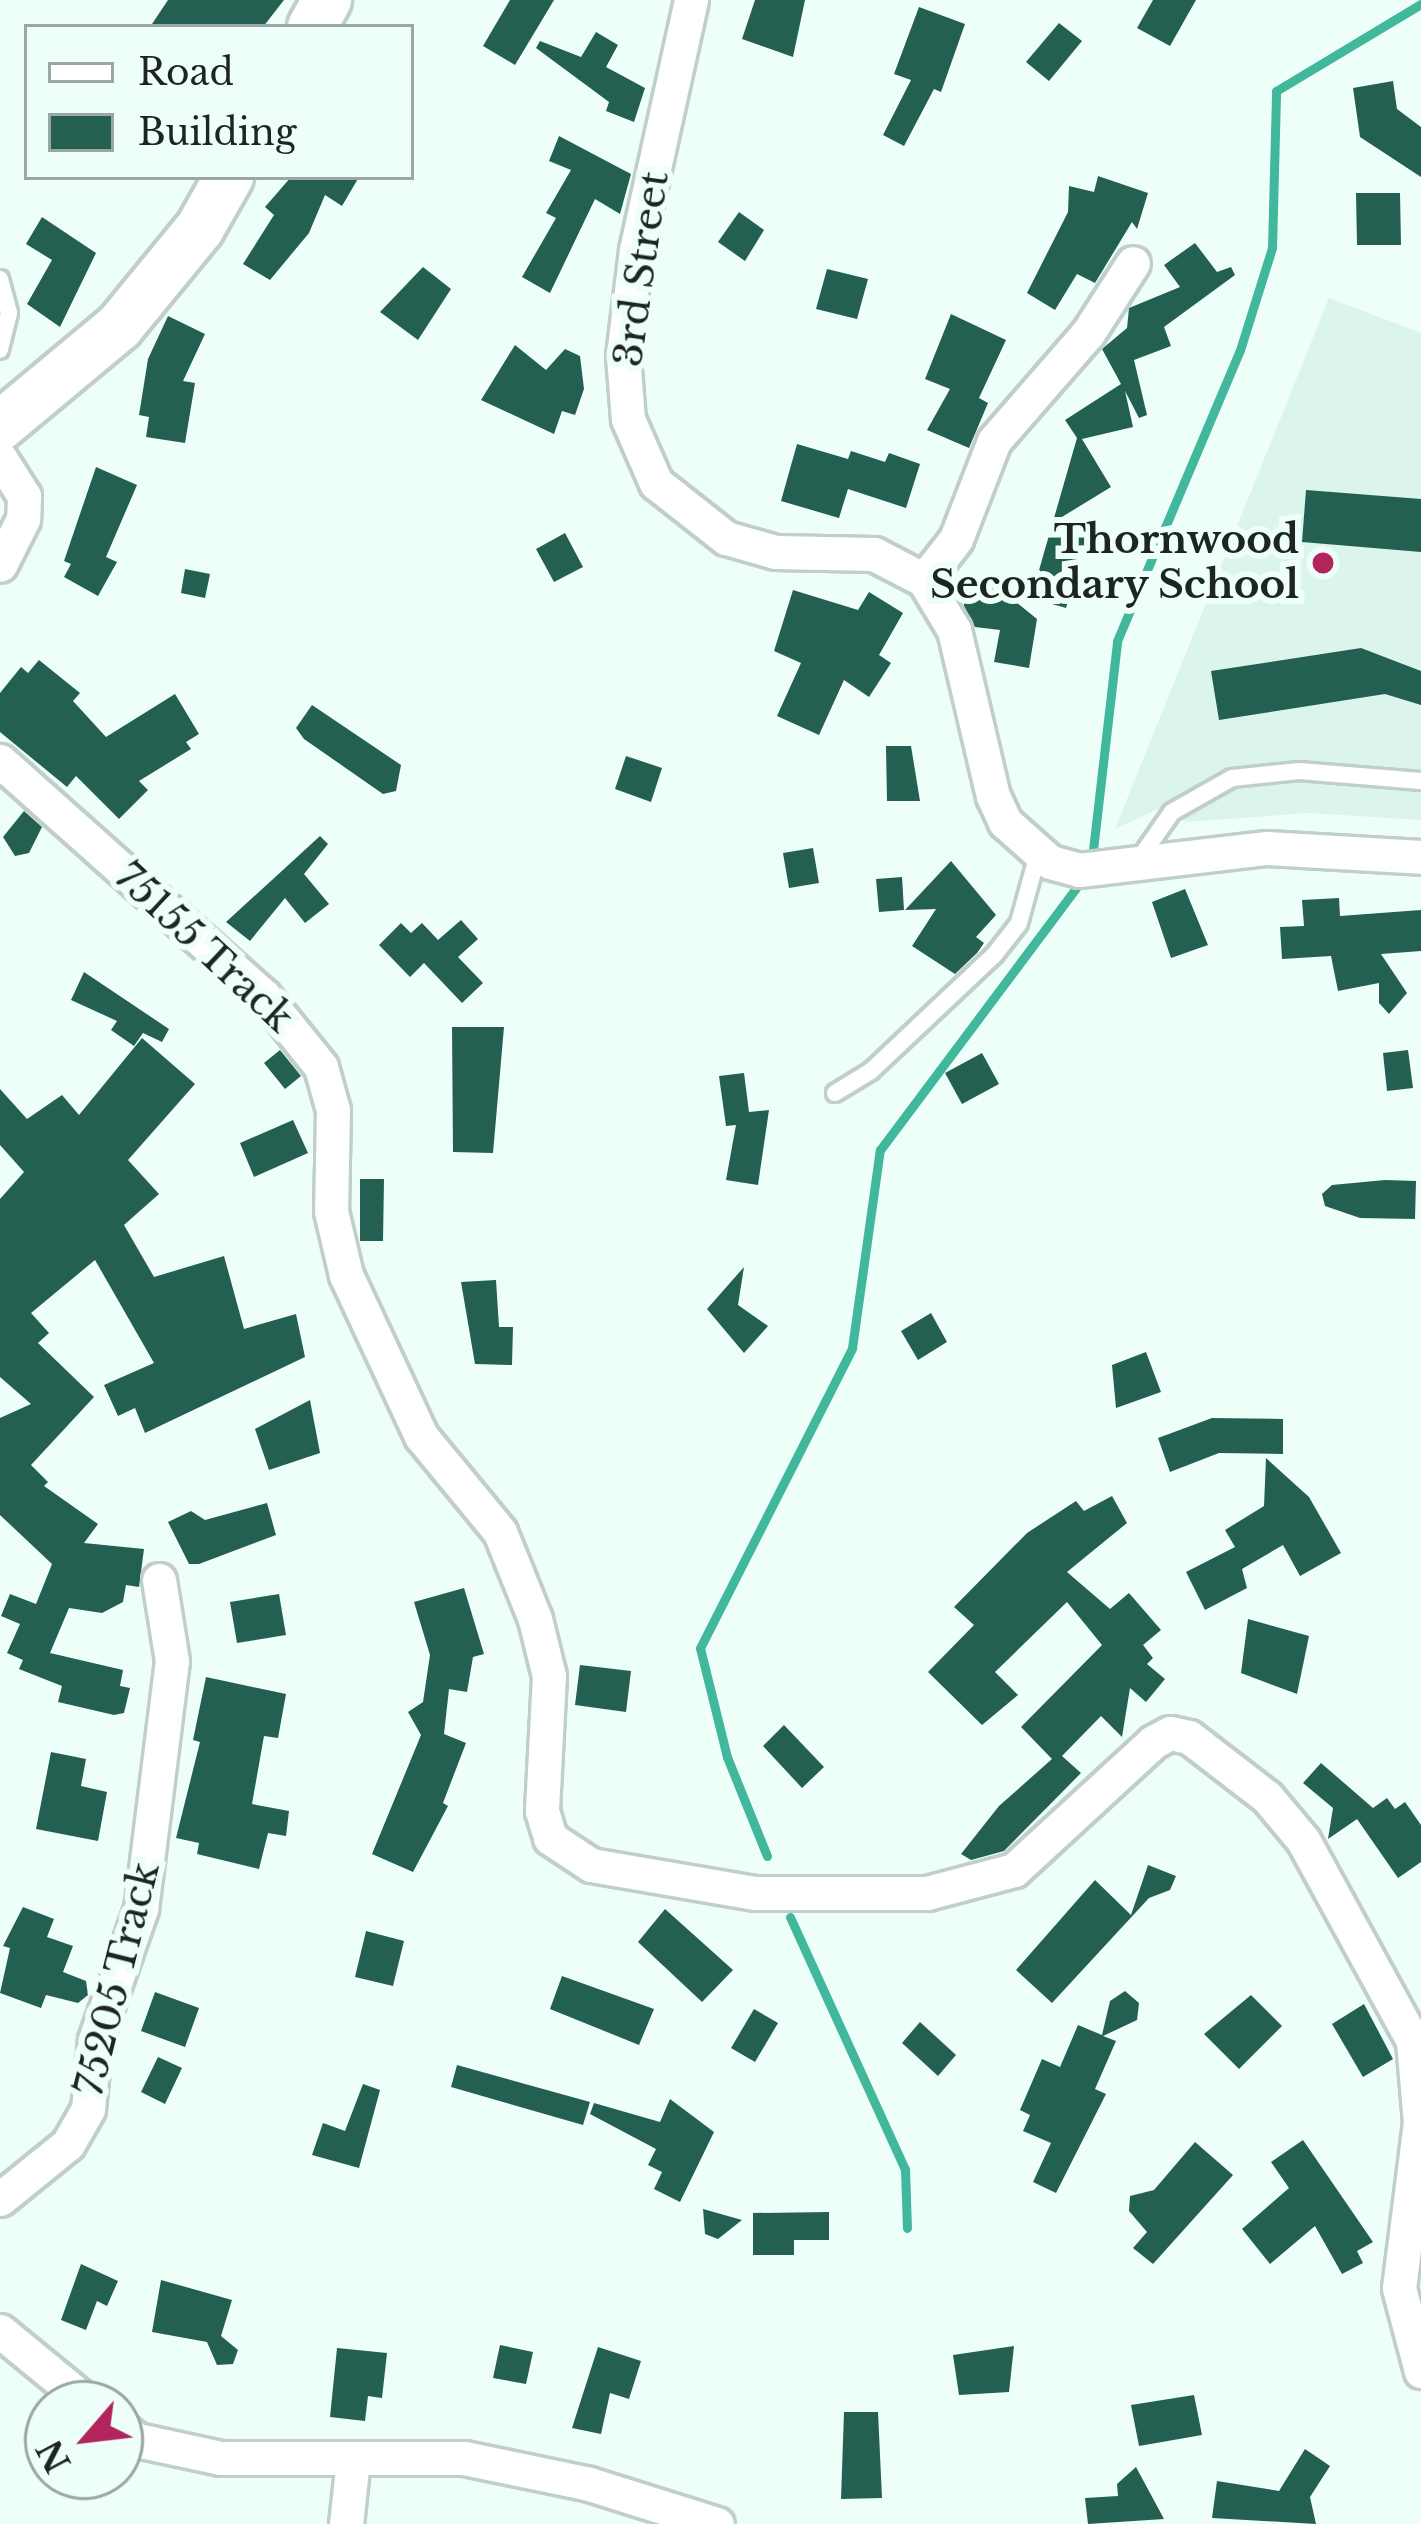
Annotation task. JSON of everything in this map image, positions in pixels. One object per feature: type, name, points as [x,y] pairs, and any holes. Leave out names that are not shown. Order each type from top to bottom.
[{"type":"street","name":"3rd Street","points":[[691,0],[636,250],[623,356],[640,460],[676,502],[726,538],[776,552],[874,554],[924,580]]},
{"type":"street","points":[[0,426],[118,327],[200,228],[227,180]]},
{"type":"street","points":[[1132,263],[1088,333],[994,441],[956,539],[924,580],[954,630],[992,796],[1005,822],[1038,854],[1079,870],[1268,848],[1421,857]]},
{"type":"street","points":[[0,458],[24,496],[23,519],[0,565]]},
{"type":"street","name":"75155 Track","points":[[0,761],[264,996],[310,1049],[333,1110],[334,1234],[380,1356],[421,1436],[500,1532],[535,1619],[549,1676],[542,1811],[550,1838],[591,1864],[755,1893],[927,1893],[1014,1870],[1128,1761],[1170,1733],[1189,1737],[1267,1797],[1303,1840],[1413,2041],[1420,2122],[1400,2288],[1421,2372]]},
{"type":"street","name":"75205 Track","points":[[0,2199],[68,2144],[88,2109],[95,2040],[141,1909],[172,1661],[160,1580]]},
{"type":"street","points":[[0,2330],[60,2380]]},
{"type":"street","points":[[144,2442],[221,2458],[464,2458],[589,2484],[717,2524]]},
{"type":"street","points":[[346,2524],[353,2460]]},
{"type":"lane","points":[[0,279],[9,313],[0,350]]},
{"type":"lane","points":[[1138,861],[1172,812],[1232,778],[1299,771],[1421,781]]},
{"type":"lane","points":[[835,1093],[871,1071],[995,954],[1019,923],[1038,854]]},
{"type":"shaded area","name":"Thornwood Secondary School","points":[[1329,298],[1421,333],[1421,820],[1309,813],[1185,822],[1165,806],[1115,829]]},
{"type":"building","points":[[168,0],[284,0],[265,24],[152,24]]},
{"type":"building","points":[[510,0],[554,0],[515,65],[483,46]]},
{"type":"building","points":[[755,0],[805,0],[793,57],[742,39]]},
{"type":"building","points":[[1153,0],[1196,0],[1170,46],[1137,28]]},
{"type":"building","points":[[919,7],[965,24],[941,92],[934,89],[904,146],[883,135],[911,80],[894,74]]},
{"type":"building","points":[[1059,23],[1082,41],[1049,81],[1026,62]]},
{"type":"building","points":[[596,32],[618,45],[606,67],[645,88],[634,122],[606,111],[609,102],[536,48],[540,41],[581,57]]},
{"type":"building","points":[[1393,81],[1397,109],[1421,127],[1421,177],[1360,137],[1353,88]]},
{"type":"building","points":[[559,136],[631,174],[620,214],[595,199],[550,293],[522,277],[556,218],[546,213],[571,170],[549,161]]},
{"type":"building","points":[[1098,176],[1148,193],[1137,229],[1132,222],[1095,283],[1077,274],[1055,310],[1027,293],[1068,212],[1069,186],[1094,192]]},
{"type":"building","points":[[288,180],[357,180],[342,206],[325,195],[309,233],[270,280],[243,264],[274,215],[265,207]]},
{"type":"building","points":[[1356,193],[1400,193],[1401,245],[1357,245]]},
{"type":"building","points":[[739,212],[764,230],[745,261],[718,242]]},
{"type":"building","points":[[42,217],[96,253],[60,327],[27,304],[52,260],[26,244]]},
{"type":"building","points":[[1195,243],[1217,272],[1231,267],[1235,275],[1164,327],[1171,346],[1134,360],[1147,415],[1139,418],[1125,391],[1133,427],[1082,439],[1111,487],[1057,520],[1089,529],[1066,608],[1031,598],[1077,438],[1065,420],[1121,384],[1102,349],[1127,328],[1129,308],[1180,287],[1164,265]]},
{"type":"building","points":[[423,267],[451,289],[418,340],[380,312]]},
{"type":"building","points":[[827,269],[868,279],[857,319],[816,309]]},
{"type":"building","points":[[951,314],[1006,340],[979,398],[988,403],[969,448],[927,430],[950,389],[925,379]]},
{"type":"building","points":[[168,316],[205,334],[183,381],[195,383],[185,443],[146,437],[149,417],[139,415],[148,359]]},
{"type":"building","points":[[515,345],[546,370],[565,349],[580,356],[584,389],[575,415],[562,411],[554,434],[481,400]]},
{"type":"building","points":[[797,444],[848,459],[851,451],[885,462],[889,453],[920,464],[906,508],[848,489],[839,518],[781,501]]},
{"type":"building","points":[[96,467],[137,485],[106,557],[117,562],[98,596],[64,577],[71,564],[64,561]]},
{"type":"building","points":[[1306,490],[1421,499],[1421,552],[1302,542]]},
{"type":"building","points":[[565,533],[583,567],[554,582],[536,549]]},
{"type":"building","points":[[185,569],[210,574],[205,598],[181,593]]},
{"type":"building","points":[[963,572],[985,577],[1037,619],[1029,668],[994,662],[1000,630],[975,627],[964,606]]},
{"type":"building","points":[[793,590],[858,610],[869,592],[903,613],[879,655],[891,663],[869,697],[844,680],[819,735],[777,716],[801,663],[774,651]]},
{"type":"building","points":[[1361,648],[1421,671],[1421,705],[1385,694],[1219,720],[1211,671]]},
{"type":"building","points":[[39,660],[80,693],[73,701],[106,737],[175,694],[199,734],[186,742],[191,749],[139,781],[148,790],[119,819],[76,776],[67,787],[0,732],[0,693],[21,667],[28,673]]},
{"type":"building","points":[[312,705],[401,765],[396,791],[383,794],[304,739],[296,728]]},
{"type":"building","points":[[886,746],[911,746],[920,801],[887,801]]},
{"type":"building","points":[[626,756],[662,768],[651,802],[615,789]]},
{"type":"building","points":[[24,811],[42,827],[29,853],[15,856],[3,837]]},
{"type":"building","points":[[320,836],[328,844],[304,874],[329,904],[305,923],[285,898],[250,941],[226,922]]},
{"type":"building","points":[[813,848],[819,883],[789,888],[783,853]]},
{"type":"building","points":[[951,861],[996,915],[976,937],[984,943],[955,974],[912,946],[936,909],[905,910]]},
{"type":"building","points":[[902,877],[904,910],[879,912],[876,879]]},
{"type":"building","points":[[1185,889],[1208,945],[1171,958],[1152,902]]},
{"type":"building","points":[[1339,898],[1340,916],[1421,910],[1421,951],[1381,954],[1407,993],[1389,1014],[1379,1003],[1379,983],[1338,991],[1331,956],[1282,959],[1280,927],[1304,926],[1302,900]]},
{"type":"building","points":[[461,920],[478,939],[458,957],[483,983],[462,1003],[424,963],[410,977],[379,945],[401,923],[411,933],[422,923],[438,940]]},
{"type":"building","points":[[84,972],[169,1029],[162,1042],[143,1033],[134,1046],[111,1030],[117,1021],[71,1000]]},
{"type":"building","points":[[452,1027],[504,1027],[493,1153],[453,1152]]},
{"type":"building","points":[[142,1038],[195,1084],[128,1160],[159,1194],[124,1225],[154,1277],[224,1256],[244,1329],[296,1314],[305,1357],[145,1433],[135,1408],[118,1416],[104,1385],[154,1363],[95,1260],[31,1313],[49,1333],[38,1343],[94,1397],[31,1465],[48,1482],[44,1486],[98,1524],[84,1543],[144,1549],[139,1587],[126,1585],[123,1602],[102,1613],[69,1608],[50,1653],[123,1670],[120,1686],[130,1688],[124,1713],[114,1715],[58,1702],[62,1686],[19,1669],[23,1660],[7,1653],[20,1624],[1,1616],[10,1594],[36,1604],[52,1564],[0,1515],[0,1418],[31,1404],[0,1377],[0,1199],[24,1172],[0,1145],[0,1089],[27,1119],[62,1095],[79,1115]]},
{"type":"building","points":[[280,1050],[301,1076],[285,1089],[264,1063]]},
{"type":"building","points":[[1408,1050],[1413,1088],[1387,1091],[1383,1053]]},
{"type":"building","points":[[982,1053],[999,1084],[962,1104],[945,1073]]},
{"type":"building","points":[[744,1073],[749,1112],[769,1110],[758,1185],[726,1180],[736,1125],[726,1126],[719,1076]]},
{"type":"building","points":[[293,1120],[308,1153],[254,1177],[240,1143]]},
{"type":"building","points":[[360,1179],[384,1179],[383,1241],[360,1241]]},
{"type":"building","points":[[1416,1181],[1415,1219],[1360,1218],[1325,1206],[1322,1194],[1332,1185]]},
{"type":"building","points":[[744,1267],[738,1305],[768,1326],[744,1353],[707,1309]]},
{"type":"building","points":[[496,1280],[499,1327],[513,1327],[512,1365],[475,1364],[461,1282]]},
{"type":"building","points":[[931,1313],[947,1342],[918,1360],[901,1331]]},
{"type":"building","points":[[1146,1352],[1161,1392],[1116,1408],[1112,1365]]},
{"type":"building","points":[[310,1400],[320,1453],[269,1470],[255,1429]]},
{"type":"building","points":[[1212,1418],[1283,1419],[1283,1454],[1219,1453],[1170,1472],[1158,1438]]},
{"type":"building","points":[[1266,1458],[1309,1497],[1341,1553],[1300,1576],[1283,1545],[1242,1569],[1247,1588],[1205,1610],[1186,1572],[1235,1547],[1225,1530],[1264,1506]]},
{"type":"building","points":[[1112,1496],[1127,1523],[1067,1572],[1110,1609],[1129,1593],[1161,1630],[1143,1645],[1153,1658],[1147,1664],[1165,1679],[1146,1702],[1130,1688],[1122,1737],[1101,1716],[1062,1756],[1081,1773],[1004,1851],[971,1860],[961,1854],[999,1806],[1052,1759],[1021,1727],[1102,1645],[1067,1602],[995,1672],[1018,1695],[982,1725],[928,1672],[974,1625],[954,1607],[1027,1533],[1076,1501],[1084,1511]]},
{"type":"building","points":[[267,1503],[276,1535],[199,1564],[189,1564],[168,1522],[191,1511],[205,1520]]},
{"type":"building","points":[[464,1588],[484,1654],[473,1657],[467,1692],[449,1689],[444,1734],[466,1743],[443,1803],[448,1806],[413,1872],[372,1854],[421,1735],[408,1712],[423,1702],[430,1655],[414,1602]]},
{"type":"building","points":[[279,1594],[286,1635],[237,1643],[230,1602]]},
{"type":"building","points":[[1248,1619],[1309,1636],[1297,1694],[1241,1673]]},
{"type":"building","points":[[580,1665],[631,1671],[626,1712],[575,1705]]},
{"type":"building","points":[[206,1677],[286,1694],[278,1738],[264,1736],[252,1804],[289,1811],[286,1836],[268,1833],[259,1869],[197,1854],[199,1843],[176,1838],[200,1742],[193,1740]]},
{"type":"building","points":[[784,1725],[824,1767],[802,1788],[763,1746]]},
{"type":"building","points":[[51,1752],[86,1759],[81,1786],[107,1792],[98,1841],[36,1829]]},
{"type":"building","points":[[1321,1763],[1373,1808],[1387,1798],[1395,1809],[1405,1802],[1421,1825],[1421,1862],[1398,1878],[1357,1819],[1328,1839],[1333,1808],[1303,1783]]},
{"type":"building","points":[[1148,1865],[1176,1876],[1170,1890],[1149,1898],[1052,2003],[1016,1970],[1095,1880],[1131,1915]]},
{"type":"building","points":[[23,1907],[54,1919],[47,1937],[73,1946],[63,1972],[86,1981],[88,1995],[78,2003],[46,1995],[41,2008],[0,1993],[10,1948],[3,1946]]},
{"type":"building","points":[[665,1909],[733,1970],[702,2002],[638,1942]]},
{"type":"building","points":[[366,1931],[404,1941],[393,1986],[355,1977]]},
{"type":"building","points":[[562,1976],[654,2009],[639,2045],[550,2009]]},
{"type":"building","points":[[1125,1991],[1139,2003],[1137,2020],[1103,2036],[1116,2041],[1095,2089],[1106,2094],[1056,2193],[1033,2182],[1051,2143],[1023,2131],[1030,2115],[1020,2110],[1042,2059],[1060,2067],[1078,2025],[1102,2035],[1110,2001]]},
{"type":"building","points":[[155,1992],[199,2008],[185,2047],[141,2031]]},
{"type":"building","points":[[1251,1995],[1282,2026],[1239,2069],[1204,2034]]},
{"type":"building","points":[[1364,2004],[1393,2059],[1363,2077],[1332,2024]]},
{"type":"building","points":[[754,2009],[778,2023],[755,2062],[731,2048]]},
{"type":"building","points":[[920,2022],[956,2055],[938,2076],[902,2043]]},
{"type":"building","points":[[158,2057],[182,2068],[165,2104],[141,2092]]},
{"type":"building","points":[[457,2065],[590,2102],[583,2125],[451,2087]]},
{"type":"building","points":[[363,2084],[380,2090],[359,2168],[312,2155],[323,2123],[345,2131]]},
{"type":"building","points":[[670,2099],[714,2132],[680,2202],[654,2189],[662,2172],[648,2165],[656,2149],[590,2114],[594,2103],[660,2122]]},
{"type":"building","points":[[1303,2140],[1373,2242],[1357,2251],[1363,2263],[1342,2274],[1315,2226],[1270,2264],[1242,2229],[1289,2188],[1271,2162]]},
{"type":"building","points":[[1195,2142],[1233,2175],[1153,2264],[1133,2248],[1147,2232],[1129,2211],[1130,2196],[1154,2190]]},
{"type":"building","points":[[703,2209],[742,2220],[718,2239],[705,2234]]},
{"type":"building","points":[[829,2212],[829,2240],[794,2240],[794,2255],[753,2255],[753,2213]]},
{"type":"building","points":[[81,2264],[118,2281],[107,2306],[97,2301],[86,2330],[61,2320]]},
{"type":"building","points":[[161,2280],[232,2300],[221,2336],[238,2350],[233,2364],[217,2365],[207,2342],[152,2332]]},
{"type":"building","points":[[500,2345],[533,2352],[526,2384],[493,2378]]},
{"type":"building","points":[[1014,2346],[1009,2392],[959,2395],[953,2355]]},
{"type":"building","points":[[598,2347],[641,2361],[629,2399],[610,2393],[601,2434],[572,2428]]},
{"type":"building","points":[[337,2348],[387,2353],[382,2398],[368,2396],[365,2421],[330,2417]]},
{"type":"building","points":[[1194,2395],[1202,2435],[1139,2446],[1131,2405]]},
{"type":"building","points":[[844,2412],[878,2412],[882,2498],[841,2499]]},
{"type":"building","points":[[1305,2449],[1330,2466],[1310,2497],[1316,2524],[1212,2518],[1217,2481],[1279,2491]]},
{"type":"building","points":[[1136,2467],[1164,2519],[1088,2524],[1085,2498],[1118,2496],[1117,2484]]},
{"type":"waterway","points":[[1093,850],[1117,641],[1240,350],[1272,248],[1276,91],[1421,4]]},
{"type":"waterway","points":[[767,1856],[727,1757],[700,1648],[852,1348],[880,1150],[1082,880]]},
{"type":"waterway","points":[[790,1917],[905,2169],[907,2228]]},
{"type":"place","name":"Thornwood Secondary School","points":[[1323,563]]}]
